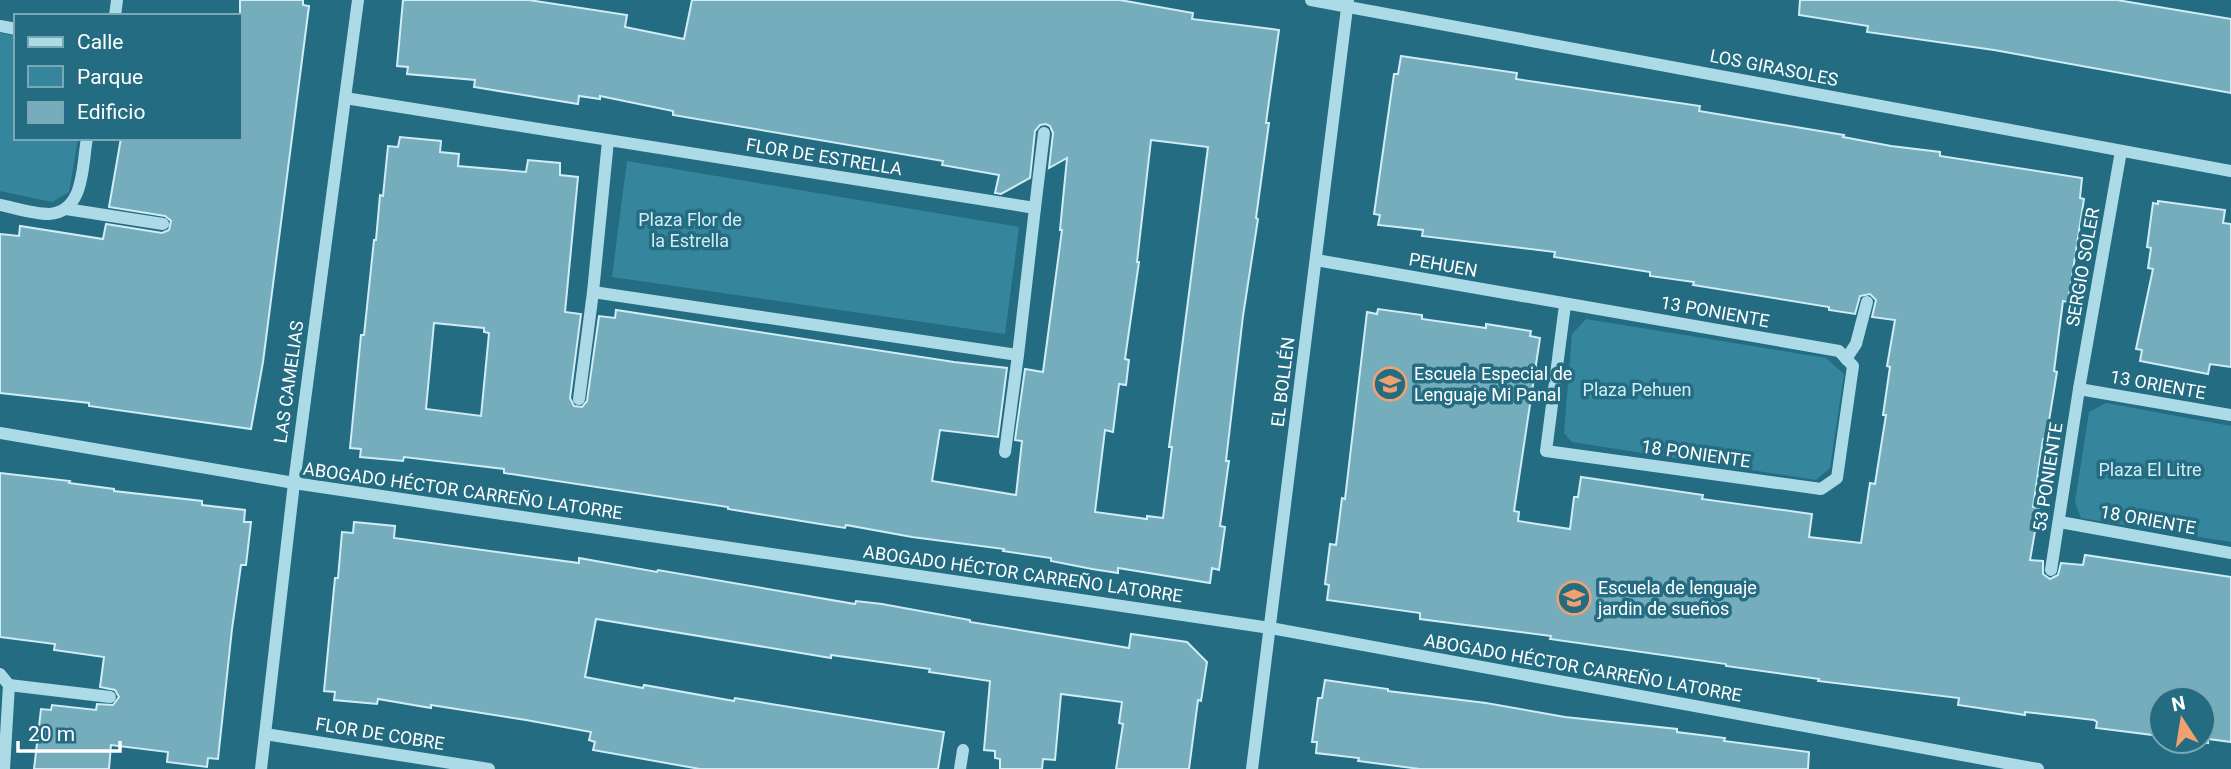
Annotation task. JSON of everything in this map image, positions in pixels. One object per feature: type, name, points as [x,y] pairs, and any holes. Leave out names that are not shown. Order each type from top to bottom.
[{"type":"street","name":"LAS CAMELIAS","points":[[261,769],[294,483],[358,0]]},
{"type":"street","name":"LOS GIRASOLES","points":[[1311,0],[1348,3],[2231,171]]},
{"type":"street","name":"EL BOLLÉN","points":[[1252,769],[1348,3]]},
{"type":"street","name":"FLOR DE ESTRELLA","points":[[345,98],[1035,208]]},
{"type":"street","points":[[1005,452],[1044,134]]},
{"type":"street","points":[[66,209],[77,196],[87,140]]},
{"type":"street","points":[[579,398],[608,141]]},
{"type":"street","name":"SERGIO SOLER","points":[[2079,389],[2121,151]]},
{"type":"street","points":[[0,205],[49,214],[66,209],[163,224]]},
{"type":"street","name":"PEHUEN","points":[[1316,260],[1565,305]]},
{"type":"street","points":[[593,292],[1018,355]]},
{"type":"street","points":[[1850,362],[1867,302]]},
{"type":"street","name":"13 PONIENTE","points":[[1565,305],[1839,351],[1850,362]]},
{"type":"street","name":"18 PONIENTE","points":[[1565,305],[1546,450],[1821,489],[1837,478],[1850,362]]},
{"type":"street","name":"13 ORIENTE","points":[[2079,389],[2231,415]]},
{"type":"street","name":"53 PONIENTE","points":[[2050,570],[2060,522],[2079,389]]},
{"type":"street","name":"ABOGADO HÉCTOR CARREÑO LATORRE","points":[[0,433],[294,483],[1270,628],[2038,769]]},
{"type":"street","name":"18 ORIENTE","points":[[2060,522],[2231,553]]},
{"type":"street","points":[[0,674],[9,685],[4,769]]},
{"type":"street","points":[[9,685],[110,697]]},
{"type":"street","name":"FLOR DE COBRE","points":[[265,734],[489,769]]},
{"type":"street","points":[[960,769],[963,750]]},
{"type":"green space","points":[[0,33],[14,36],[14,140],[78,140],[69,192],[52,202],[0,191]]},
{"type":"green space","name":"Plaza Flor de la Estrella","points":[[627,161],[1019,227],[1005,334],[612,277]]},
{"type":"green space","name":"Plaza Pehuen","points":[[1586,319],[1826,358],[1844,374],[1830,468],[1816,480],[1572,442],[1564,433],[1572,334]]},
{"type":"green space","name":"Plaza El Litre","points":[[2106,403],[2231,426],[2231,542],[2081,518],[2075,502],[2089,412]]},
{"type":"building","points":[[240,0],[303,0],[303,5],[309,6],[263,362],[251,429],[89,406],[89,403],[0,393],[0,234],[19,236],[20,226],[103,239],[106,224],[162,233],[169,230],[171,221],[165,216],[109,207],[121,140],[242,140]]},
{"type":"building","points":[[403,0],[529,0],[627,15],[625,27],[684,39],[692,0],[1120,0],[1193,13],[1192,19],[1279,30],[1266,123],[1269,123],[1256,218],[1258,219],[1243,316],[1226,461],[1229,461],[1220,526],[1225,527],[1219,570],[1212,568],[1210,583],[1118,568],[1118,573],[1051,561],[1051,558],[1003,551],[1004,549],[846,525],[845,528],[820,524],[728,507],[504,473],[504,469],[404,457],[403,461],[360,457],[361,449],[350,448],[361,335],[364,335],[388,146],[398,147],[400,137],[441,141],[440,152],[459,154],[458,166],[526,172],[528,160],[560,163],[560,175],[578,177],[565,312],[581,314],[570,398],[574,406],[582,407],[587,401],[599,316],[615,318],[616,310],[1007,368],[998,437],[940,430],[932,481],[1016,495],[1022,441],[1015,440],[1025,369],[1043,372],[1062,230],[1067,158],[1049,168],[1053,133],[1046,124],[1040,125],[1035,131],[1030,178],[1001,194],[995,193],[999,175],[942,165],[943,161],[673,115],[673,111],[600,96],[600,99],[579,96],[578,104],[474,87],[475,80],[407,74],[408,67],[397,66]],"holes":[[[1151,140],[1208,147],[1169,447],[1172,447],[1163,518],[1147,516],[1147,519],[1095,512],[1105,430],[1113,432],[1119,384],[1126,385],[1129,360],[1125,359],[1139,262]],[[434,323],[484,328],[484,332],[489,333],[481,416],[426,409]]]},
{"type":"building","points":[[1800,0],[2117,0],[2231,19],[2231,93],[1994,50],[1867,32],[1868,26],[1799,15]]},
{"type":"building","points":[[1401,56],[1517,73],[1516,79],[1700,106],[1699,111],[1844,135],[1843,137],[1891,146],[1940,152],[1940,156],[2082,178],[2080,198],[2084,199],[2068,302],[2063,301],[2054,371],[2057,372],[2033,507],[2039,508],[2030,560],[2043,561],[2043,574],[2050,579],[2058,575],[2061,563],[2083,565],[2085,555],[2231,577],[2231,742],[2217,740],[2217,685],[2147,685],[2147,734],[2096,728],[2097,722],[2094,720],[2025,712],[2025,715],[1958,705],[1959,698],[1818,681],[1819,679],[1726,664],[1550,639],[1551,636],[1420,619],[1420,613],[1327,600],[1329,585],[1325,584],[1330,544],[1336,545],[1342,498],[1345,499],[1367,312],[1377,314],[1378,309],[1422,315],[1422,319],[1486,328],[1486,324],[1531,331],[1530,336],[1540,338],[1514,511],[1519,512],[1518,521],[1570,529],[1574,497],[1578,497],[1581,477],[1703,495],[1702,499],[1812,514],[1809,537],[1861,543],[1870,483],[1875,484],[1886,415],[1883,415],[1890,367],[1887,366],[1895,320],[1872,317],[1876,300],[1870,294],[1860,296],[1855,314],[1829,310],[1829,307],[1693,285],[1694,282],[1650,276],[1650,272],[1554,257],[1555,252],[1422,236],[1423,230],[1378,225],[1380,215],[1374,214],[1394,74],[1398,74]]},
{"type":"building","points":[[2158,201],[2225,210],[2223,223],[2231,224],[2231,367],[2210,364],[2208,374],[2140,361],[2142,350],[2136,349],[2153,269],[2148,268],[2151,248],[2147,247],[2153,203],[2158,204]]},
{"type":"building","points":[[0,473],[70,481],[69,483],[114,491],[202,501],[202,505],[245,510],[244,522],[251,522],[246,565],[241,565],[232,629],[218,759],[208,758],[207,767],[167,762],[168,752],[111,745],[109,769],[34,769],[41,709],[51,710],[52,705],[96,710],[97,704],[113,705],[119,697],[115,690],[100,687],[104,657],[54,650],[55,644],[0,637]]},
{"type":"building","points":[[354,522],[395,526],[394,538],[579,563],[579,558],[855,604],[856,601],[882,604],[970,622],[1129,648],[1131,634],[1187,642],[1207,662],[1201,701],[1198,700],[1189,769],[1116,769],[1123,724],[1119,723],[1122,702],[1061,694],[1055,760],[1043,759],[1042,769],[1000,769],[1000,759],[995,758],[995,751],[984,750],[990,681],[929,672],[930,669],[831,655],[831,658],[596,619],[585,677],[944,732],[938,769],[700,769],[593,750],[595,742],[589,740],[591,732],[431,705],[431,708],[378,699],[377,704],[334,700],[335,692],[324,691],[335,578],[338,578],[342,532],[353,533]]},
{"type":"building","points":[[1325,680],[1565,717],[1677,729],[1677,732],[1725,738],[1724,741],[1809,752],[1808,769],[1420,769],[1358,761],[1359,758],[1316,753],[1317,742],[1312,742],[1318,698],[1322,698]]},
{"type":"place","name":"Escuela Especial de Lenguaje Mi Panal","points":[[1390,384]]},
{"type":"place","name":"Escuela de lenguaje jardin de sueños","points":[[1574,598]]}]
